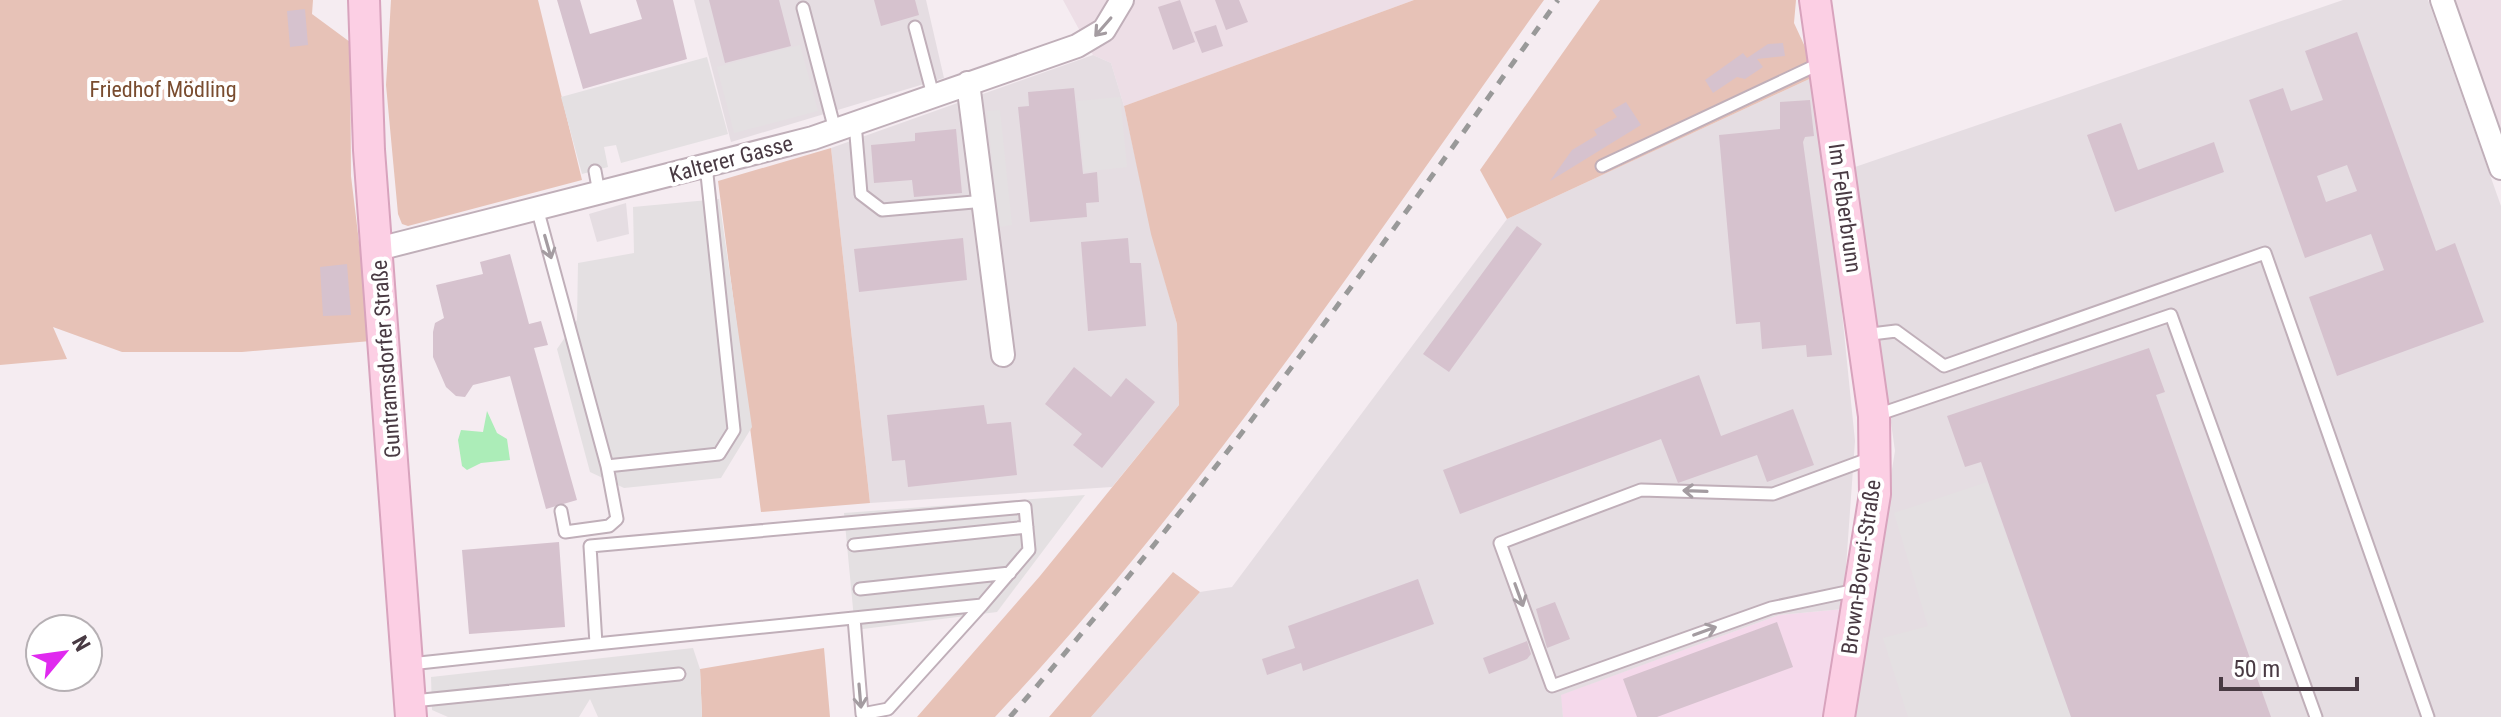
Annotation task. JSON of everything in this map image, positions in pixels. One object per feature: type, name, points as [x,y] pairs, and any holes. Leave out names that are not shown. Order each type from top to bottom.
[{"type":"street","name":"Guntramsdorfer Straße","points":[[364,0],[369,150],[411,709]]},
{"type":"street","name":"Kalterer Gasse","points":[[378,249],[537,208],[597,182],[706,165],[845,126],[1077,46],[1104,30],[1122,0]]},
{"type":"street","name":"Im Felberbrunn","points":[[1815,0],[1874,416]]},
{"type":"street","points":[[2442,0],[2501,168]]},
{"type":"street","points":[[968,83],[1003,355]]},
{"type":"street","name":"Brown-Boveri-Straße","points":[[1839,717],[1875,494],[1874,416]]},
{"type":"lane","points":[[803,8],[845,126],[861,194],[882,210],[985,200]]},
{"type":"lane","points":[[915,27],[933,95]]},
{"type":"lane","points":[[1602,166],[1826,61]]},
{"type":"lane","points":[[607,466],[719,454],[734,430],[706,165]]},
{"type":"lane","points":[[537,208],[607,466],[617,519],[609,526],[565,532],[561,511]]},
{"type":"lane","points":[[1863,336],[1896,331],[1944,366],[2265,253],[2428,717]]},
{"type":"lane","points":[[1874,416],[2171,315],[2316,717]]},
{"type":"lane","points":[[1860,589],[1771,608],[1552,686],[1500,543],[1641,490],[1773,494],[1875,457]]},
{"type":"lane","points":[[596,644],[590,546],[1025,507],[1029,550],[888,709],[862,714],[854,618]]},
{"type":"lane","points":[[854,545],[1027,527]]},
{"type":"lane","points":[[860,589],[1010,573]]},
{"type":"lane","points":[[409,664],[982,605]]},
{"type":"lane","points":[[411,709],[679,674]]},
{"type":"shaded area","points":[[694,0],[926,0],[944,78],[731,142]]},
{"type":"shaded area","points":[[1063,0],[1414,0],[1124,106],[1111,63],[1093,55]]},
{"type":"shaded area","points":[[2343,0],[2428,0],[2501,206],[2501,717],[1851,717],[1895,451],[1855,167]]},
{"type":"shaded area","points":[[2453,0],[2501,0],[2501,132]]},
{"type":"shaded area","points":[[800,45],[818,111],[734,133],[717,67]]},
{"type":"shaded area","points":[[1093,55],[1111,63],[1124,106],[1152,234],[1177,324],[1179,405],[1112,487],[870,503],[831,148]]},
{"type":"shaded area","points":[[707,57],[728,134],[621,163],[616,145],[604,147],[608,167],[582,174],[561,97]]},
{"type":"shaded area","points":[[1818,75],[1855,441],[1843,609],[1779,615],[1561,695],[1563,717],[1091,717],[1200,592],[1232,587],[1507,219]]},
{"type":"shaded area","points":[[1120,97],[1127,167],[1084,172],[1077,101]]},
{"type":"shaded area","points":[[1000,110],[1012,225],[999,227],[987,111]]},
{"type":"shaded area","points":[[719,199],[752,427],[721,478],[624,488],[590,472],[557,349],[577,320],[578,263],[634,253],[633,207]]},
{"type":"shaded area","points":[[626,203],[629,234],[597,242],[589,214]]},
{"type":"shaded area","points":[[487,411],[497,433],[507,439],[510,460],[481,463],[467,470],[462,466],[458,440],[461,430],[483,432]]},
{"type":"shaded area","points":[[1987,482],[2071,717],[1908,717],[1883,638],[1928,626],[1894,513]]},
{"type":"shaded area","points":[[1085,495],[997,612],[855,630],[844,513]]},
{"type":"shaded area","points":[[1843,609],[1823,717],[1563,717],[1560,695],[1779,615]]},
{"type":"shaded area","points":[[693,648],[700,669],[702,717],[598,717],[590,699],[579,717],[448,717],[432,710],[431,677]]},
{"type":"green space","name":"Friedhof Mödling","points":[[0,0],[313,0],[312,14],[350,42],[351,176],[371,341],[242,352],[122,352],[53,327],[67,359],[0,365]]},
{"type":"green space","points":[[391,0],[538,0],[582,180],[408,226],[402,224],[398,214],[386,85]]},
{"type":"green space","points":[[1414,0],[1544,0],[1281,368],[1213,459],[1071,634],[995,717],[917,717],[1040,576],[1179,405],[1177,324],[1151,234],[1124,106]]},
{"type":"green space","points":[[1600,0],[1796,0],[1794,23],[1818,75],[1507,219],[1480,170]]},
{"type":"green space","points":[[831,148],[870,503],[761,512],[718,181]]},
{"type":"green space","points":[[1173,572],[1200,592],[1091,717],[1049,717]]},
{"type":"green space","points":[[824,648],[830,717],[702,717],[700,669]]},
{"type":"building","points":[[557,0],[580,0],[590,34],[642,19],[636,0],[673,0],[687,59],[583,89]]},
{"type":"building","points":[[709,0],[779,0],[791,46],[725,63]]},
{"type":"building","points":[[874,0],[915,0],[919,15],[881,26]]},
{"type":"building","points":[[1180,0],[1195,42],[1173,50],[1158,7]]},
{"type":"building","points":[[1215,0],[1239,0],[1248,22],[1226,30]]},
{"type":"building","points":[[305,9],[308,45],[290,47],[287,11]]},
{"type":"building","points":[[1216,25],[1223,46],[1202,53],[1194,32]]},
{"type":"building","points":[[2357,32],[2436,251],[2455,243],[2484,322],[2337,376],[2309,297],[2384,270],[2371,234],[2305,258],[2249,100],[2283,88],[2291,111],[2323,100],[2305,51]],"holes":[[[2347,165],[2357,191],[2326,202],[2317,176]]]},
{"type":"building","points":[[1783,43],[1785,56],[1757,59],[1763,67],[1745,79],[1737,77],[1713,93],[1705,80],[1743,53],[1747,58],[1768,44]]},
{"type":"building","points":[[1074,88],[1083,174],[1097,172],[1099,202],[1086,203],[1087,217],[1030,222],[1018,107],[1029,106],[1028,92]]},
{"type":"building","points":[[1810,100],[1814,136],[1805,137],[1803,142],[1832,355],[1807,357],[1806,345],[1762,349],[1760,322],[1736,324],[1719,135],[1780,129],[1780,102]]},
{"type":"building","points":[[1626,102],[1641,125],[1550,181],[1572,150],[1597,135],[1594,130],[1617,117],[1612,110]]},
{"type":"building","points":[[2121,123],[2138,170],[2214,142],[2224,172],[2115,212],[2087,135]]},
{"type":"building","points":[[956,129],[962,193],[914,197],[912,180],[874,183],[871,145],[915,141],[915,133]]},
{"type":"building","points":[[1517,226],[1542,244],[1449,372],[1423,354]]},
{"type":"building","points":[[963,238],[967,280],[859,292],[854,249]]},
{"type":"building","points":[[1128,238],[1130,263],[1141,263],[1146,326],[1088,331],[1081,242]]},
{"type":"building","points":[[510,254],[529,324],[541,321],[548,345],[534,348],[577,500],[546,509],[510,376],[473,385],[465,397],[456,396],[446,387],[433,357],[435,323],[444,318],[436,285],[483,274],[480,262]]},
{"type":"building","points":[[347,264],[351,315],[323,316],[320,267]]},
{"type":"building","points":[[2149,348],[2165,392],[2156,395],[2271,717],[2071,717],[1981,462],[1965,467],[1947,416]]},
{"type":"building","points":[[1074,367],[1111,397],[1126,378],[1155,402],[1102,468],[1073,445],[1082,434],[1045,404]]},
{"type":"building","points":[[1699,375],[1721,436],[1793,409],[1814,465],[1767,482],[1757,455],[1678,483],[1661,439],[1460,514],[1443,470]]},
{"type":"building","points":[[984,405],[987,424],[1011,422],[1017,475],[908,487],[905,460],[892,461],[887,415]]},
{"type":"building","points":[[559,542],[565,627],[469,634],[462,550]]},
{"type":"building","points":[[1418,579],[1434,624],[1303,671],[1301,663],[1267,675],[1262,659],[1295,648],[1288,626]]},
{"type":"building","points":[[1555,602],[1570,639],[1547,648],[1536,609]]},
{"type":"building","points":[[1777,622],[1793,667],[1657,717],[1637,717],[1623,679]]},
{"type":"building","points":[[1527,641],[1531,654],[1527,659],[1489,674],[1483,658]]},
{"type":"railway","points":[[1010,717],[1084,631],[1225,455],[1360,275],[1558,0]]}]
